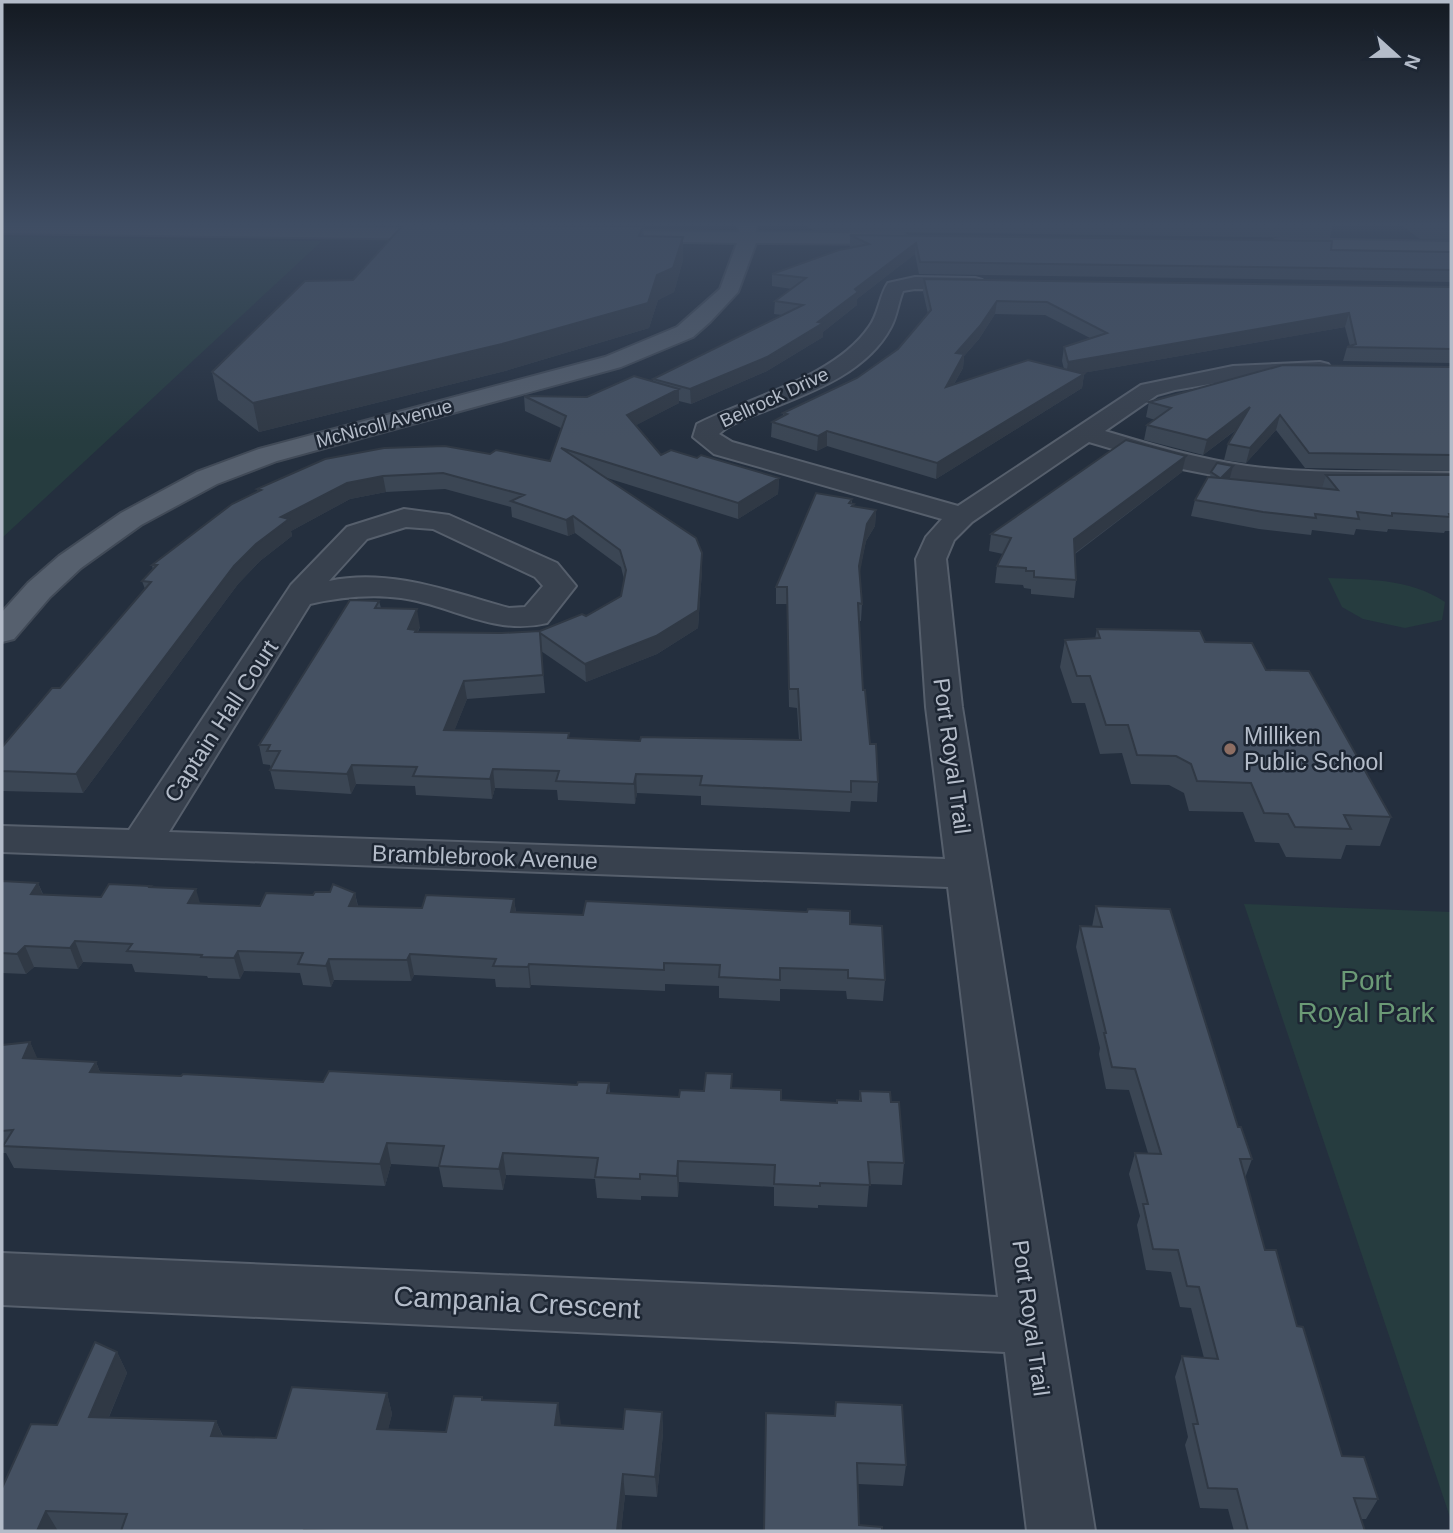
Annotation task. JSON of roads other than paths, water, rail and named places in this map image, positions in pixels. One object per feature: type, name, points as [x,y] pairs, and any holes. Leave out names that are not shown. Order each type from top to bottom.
[{"type":"main road","name":"McNicoll Avenue","points":[[2,632],[70,562],[131,519],[207,478],[281,452],[613,362],[685,332],[704,318],[724,297]]},
{"type":"street","name":"Bellrock Drive","points":[[890,297],[888,313],[877,332],[857,352],[833,370],[791,393],[706,429],[705,437],[723,448],[962,516]]},
{"type":"street","name":"Port Royal Trail","points":[[1061,1531],[944,707],[931,559],[941,537],[962,516],[1149,390],[1184,379],[1258,369],[1360,370]]},
{"type":"street","points":[[1086,433],[1201,465],[1246,474],[1294,478],[1451,481]]},
{"type":"street","name":"Captain Hall Court","points":[[141,844],[300,597],[357,533],[404,518],[439,521],[546,570],[561,586],[535,616],[508,618],[404,589],[349,586],[300,597]]},
{"type":"street","name":"Bramblebrook Avenue","points":[[2,839],[968,874]]},
{"type":"street","name":"Campania Crescent","points":[[2,1279],[1032,1326]]},
{"type":"place","name":"Milliken Public School","points":[[1230,749]]},
{"type":"park label","name":"Port Royal Park","points":[[1366,996]]}]
